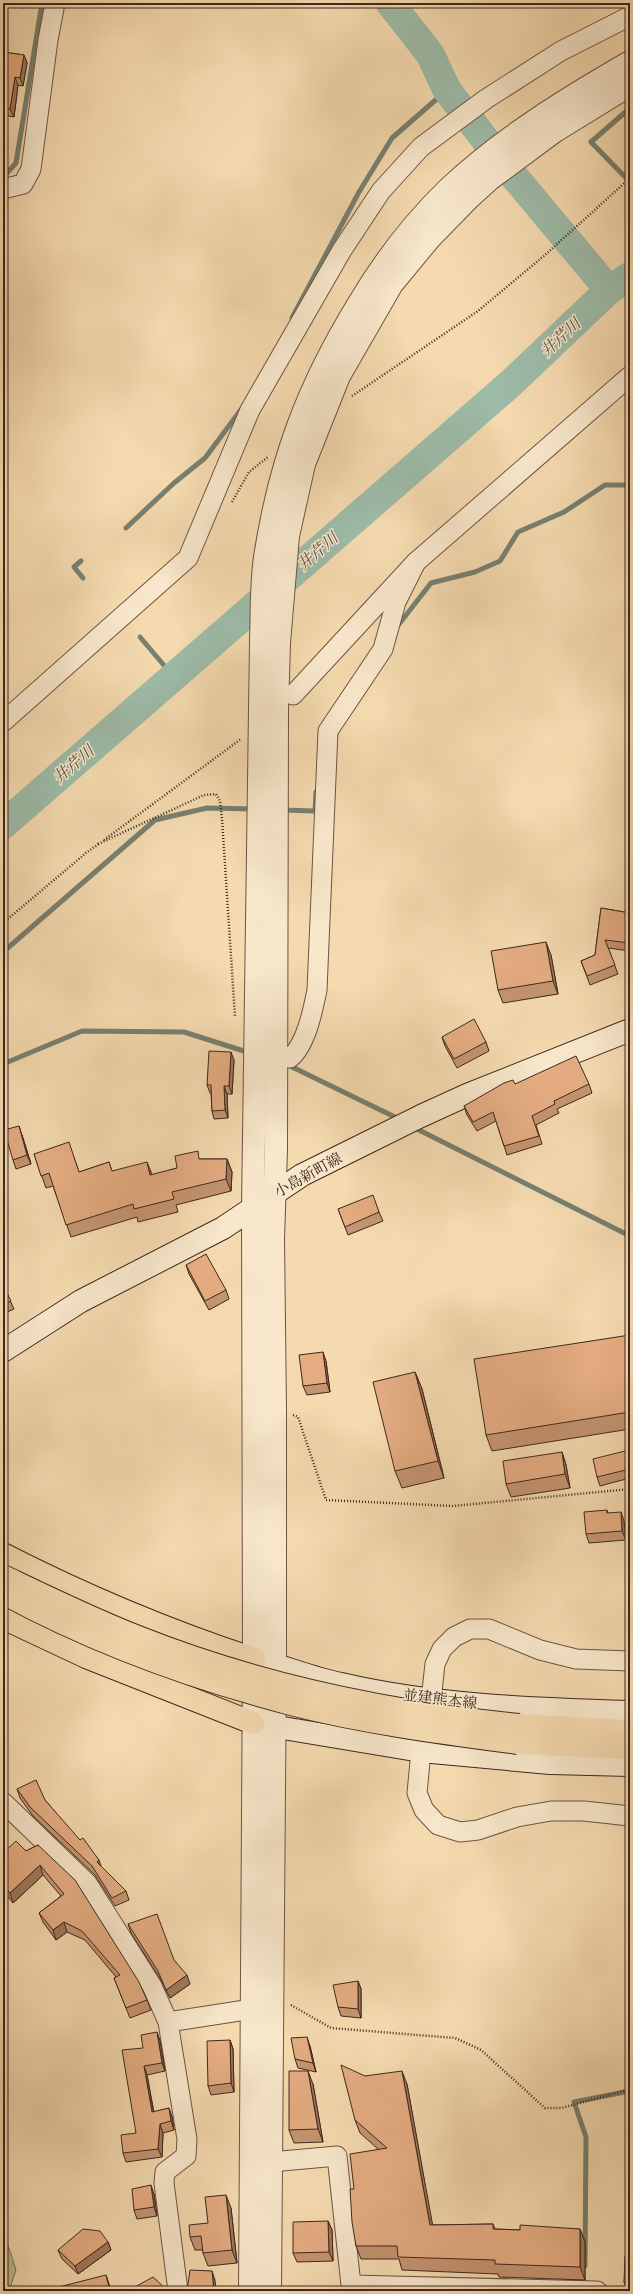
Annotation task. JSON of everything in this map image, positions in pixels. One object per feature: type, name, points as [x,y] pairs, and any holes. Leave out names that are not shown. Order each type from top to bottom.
[{"type":"highway","points":[[3,1554],[66,1586],[173,1632],[254,1659]]},
{"type":"highway","points":[[3,1576],[93,1619],[139,1638],[296,1687],[518,1734],[630,1748]]},
{"type":"highway","points":[[3,1593],[29,1607],[134,1653],[190,1674],[246,1691],[344,1716],[444,1733],[518,1734],[630,1731]]},
{"type":"highway","points":[[8,1621],[86,1657],[264,1724]]},
{"type":"street","points":[[3,188],[23,184],[31,169],[48,40],[55,3]]},
{"type":"street","points":[[3,722],[188,558],[250,410],[342,250],[381,191],[421,148],[486,99],[561,51],[630,16]]},
{"type":"street","points":[[250,2291],[262,2006],[264,1791],[264,1724],[254,1659],[253,1207],[261,640],[265,558],[276,463],[293,436],[319,373],[338,337],[386,258],[449,189],[484,172],[630,62]]},
{"type":"street","points":[[549,123],[630,85]]},
{"type":"street","points":[[264,1724],[275,1664],[275,1409],[273,1240],[276,1193],[277,709],[279,643],[288,536],[304,464],[339,376],[392,284],[484,172]]},
{"type":"street","points":[[293,695],[416,562],[630,376]]},
{"type":"street","points":[[256,1046],[290,1058],[296,1053],[313,1013],[317,990],[328,731],[383,650],[396,602],[416,562]]},
{"type":"street","name":"小島新町線","points":[[3,1351],[81,1301],[223,1228],[302,1175],[421,1116],[630,1030]]},
{"type":"street","points":[[431,1700],[436,1664],[442,1649],[454,1637],[470,1629],[489,1629],[540,1650],[576,1658],[630,1661]]},
{"type":"street","name":"並建熊本線","points":[[254,1659],[340,1684],[431,1700],[530,1709],[630,1712]]},
{"type":"street","points":[[264,1724],[421,1751],[550,1763],[630,1765]]},
{"type":"street","points":[[421,1751],[417,1793],[424,1810],[438,1825],[460,1832],[478,1830],[517,1817],[551,1812],[584,1812],[630,1816]]},
{"type":"street","points":[[3,1802],[87,1883],[152,1986],[168,2022],[187,2139],[186,2156],[165,2172],[164,2183],[178,2291]]},
{"type":"street","points":[[168,2022],[262,2006]]},
{"type":"street","points":[[262,2006],[271,2162],[270,2291]]},
{"type":"street","points":[[271,2162],[336,2156],[351,2285],[597,2291]]},
{"type":"path","points":[[349,398],[478,311],[545,256],[630,178]]},
{"type":"path","points":[[230,505],[249,472],[276,463]]},
{"type":"path","points":[[3,923],[86,852],[260,725]]},
{"type":"path","points":[[98,844],[204,795],[216,794],[220,801],[236,1023]]},
{"type":"path","points":[[275,1409],[298,1417],[326,1500],[453,1506],[630,1489]]},
{"type":"path","points":[[262,2006],[294,2005],[331,2028],[456,2038],[481,2050],[545,2108],[562,2108],[630,2089]]},
{"type":"green space","points":[[3,2230],[16,2270],[9,2291],[3,2291]]},
{"type":"building","points":[[3,52],[24,55],[20,78],[15,77],[10,109],[3,107]]},
{"type":"building","points":[[601,908],[630,913],[630,943],[605,940],[615,965],[587,976],[581,961],[595,955]]},
{"type":"building","points":[[546,942],[553,981],[498,990],[491,951]]},
{"type":"building","points":[[474,1019],[486,1042],[454,1059],[442,1037]]},
{"type":"building","points":[[209,1051],[231,1052],[229,1086],[224,1086],[225,1110],[212,1111],[211,1085],[207,1085]]},
{"type":"building","points":[[576,1056],[589,1084],[554,1101],[555,1104],[532,1116],[539,1136],[504,1146],[493,1112],[473,1122],[464,1106],[504,1083],[513,1080],[515,1084]]},
{"type":"building","points":[[19,1126],[27,1155],[13,1160],[4,1130]]},
{"type":"building","points":[[69,1142],[79,1172],[109,1162],[112,1171],[147,1162],[150,1175],[177,1168],[175,1156],[198,1151],[199,1159],[227,1159],[226,1179],[172,1192],[174,1199],[134,1209],[133,1204],[66,1225],[49,1173],[41,1176],[34,1154]]},
{"type":"building","points":[[373,1195],[379,1212],[345,1227],[338,1209]]},
{"type":"building","points":[[206,1254],[226,1290],[205,1301],[186,1265]]},
{"type":"building","points":[[627,1279],[630,1279],[630,1295]]},
{"type":"building","points":[[3,1285],[11,1301],[3,1305]]},
{"type":"building","points":[[630,1335],[630,1412],[486,1435],[474,1359]]},
{"type":"building","points":[[323,1352],[327,1383],[303,1386],[299,1355]]},
{"type":"building","points":[[415,1372],[438,1461],[395,1471],[373,1382]]},
{"type":"building","points":[[629,1450],[630,1469],[597,1477],[593,1459]]},
{"type":"building","points":[[562,1452],[565,1474],[506,1484],[503,1461]]},
{"type":"building","points":[[607,1510],[607,1513],[621,1512],[622,1531],[586,1534],[584,1512]]},
{"type":"building","points":[[36,1780],[45,1800],[80,1840],[83,1838],[99,1860],[97,1862],[126,1891],[112,1898],[92,1866],[30,1807],[17,1789]]},
{"type":"building","points":[[16,1841],[26,1851],[38,1845],[75,1880],[139,1982],[147,2000],[126,2008],[114,1978],[120,1975],[82,1931],[64,1922],[53,1930],[39,1913],[64,1894],[40,1865],[10,1893],[3,1886],[3,1853]]},
{"type":"building","points":[[157,1914],[174,1960],[187,1975],[166,1990],[158,1971],[128,1924]]},
{"type":"building","points":[[358,1981],[358,2009],[338,2007],[333,1985]]},
{"type":"building","points":[[157,2032],[162,2063],[144,2066],[152,2112],[169,2108],[171,2121],[160,2124],[158,2149],[123,2153],[121,2135],[136,2133],[122,2050],[143,2048],[141,2035]]},
{"type":"building","points":[[307,2037],[313,2063],[295,2059],[291,2038]]},
{"type":"building","points":[[230,2040],[231,2083],[208,2086],[207,2041]]},
{"type":"building","points":[[341,2065],[365,2076],[402,2071],[430,2225],[493,2224],[493,2229],[520,2230],[520,2225],[580,2229],[580,2267],[495,2264],[495,2260],[398,2257],[397,2246],[356,2246],[352,2222],[350,2189],[354,2189],[350,2154],[387,2148],[355,2120]]},
{"type":"building","points":[[289,2071],[308,2071],[318,2129],[289,2130]]},
{"type":"building","points":[[151,2185],[154,2207],[134,2210],[132,2189]]},
{"type":"building","points":[[226,2195],[232,2250],[203,2253],[201,2236],[190,2237],[189,2225],[208,2223],[205,2197]]},
{"type":"building","points":[[328,2221],[329,2252],[293,2253],[293,2222]]},
{"type":"building","points":[[83,2229],[100,2231],[108,2242],[75,2266],[58,2250]]},
{"type":"building","points":[[625,2256],[630,2256],[630,2282],[624,2282]]},
{"type":"building","points":[[190,2270],[212,2271],[214,2291],[187,2291]]},
{"type":"building","points":[[106,2275],[110,2291],[47,2291],[47,2290]]},
{"type":"building","points":[[153,2277],[168,2291],[128,2291]]},
{"type":"waterway","points":[[3,174],[7,173],[16,163],[42,3]]},
{"type":"waterway","points":[[390,3],[430,54],[447,90],[503,163],[609,290]]},
{"type":"waterway","points":[[292,318],[359,192],[392,138],[447,90]]},
{"type":"waterway","points":[[630,108],[591,142],[630,182]]},
{"type":"waterway","name":"井芹川","points":[[3,825],[510,384],[609,290],[630,276]]},
{"type":"waterway","points":[[126,528],[174,483],[205,458],[243,407]]},
{"type":"waterway","points":[[396,628],[431,583],[475,572],[500,561],[518,532],[564,512],[605,485],[630,485]]},
{"type":"waterway","points":[[81,561],[74,567],[83,578]]},
{"type":"waterway","points":[[140,637],[173,676]]},
{"type":"waterway","points":[[282,810],[315,811],[316,792]]},
{"type":"waterway","points":[[3,952],[155,820],[207,808],[254,809]]},
{"type":"waterway","points":[[3,1064],[82,1031],[184,1032],[250,1053]]},
{"type":"waterway","points":[[288,1065],[399,1119]]},
{"type":"waterway","points":[[413,1127],[630,1236]]},
{"type":"waterway","points":[[585,2266],[586,2137],[574,2102],[630,2091]]}]
